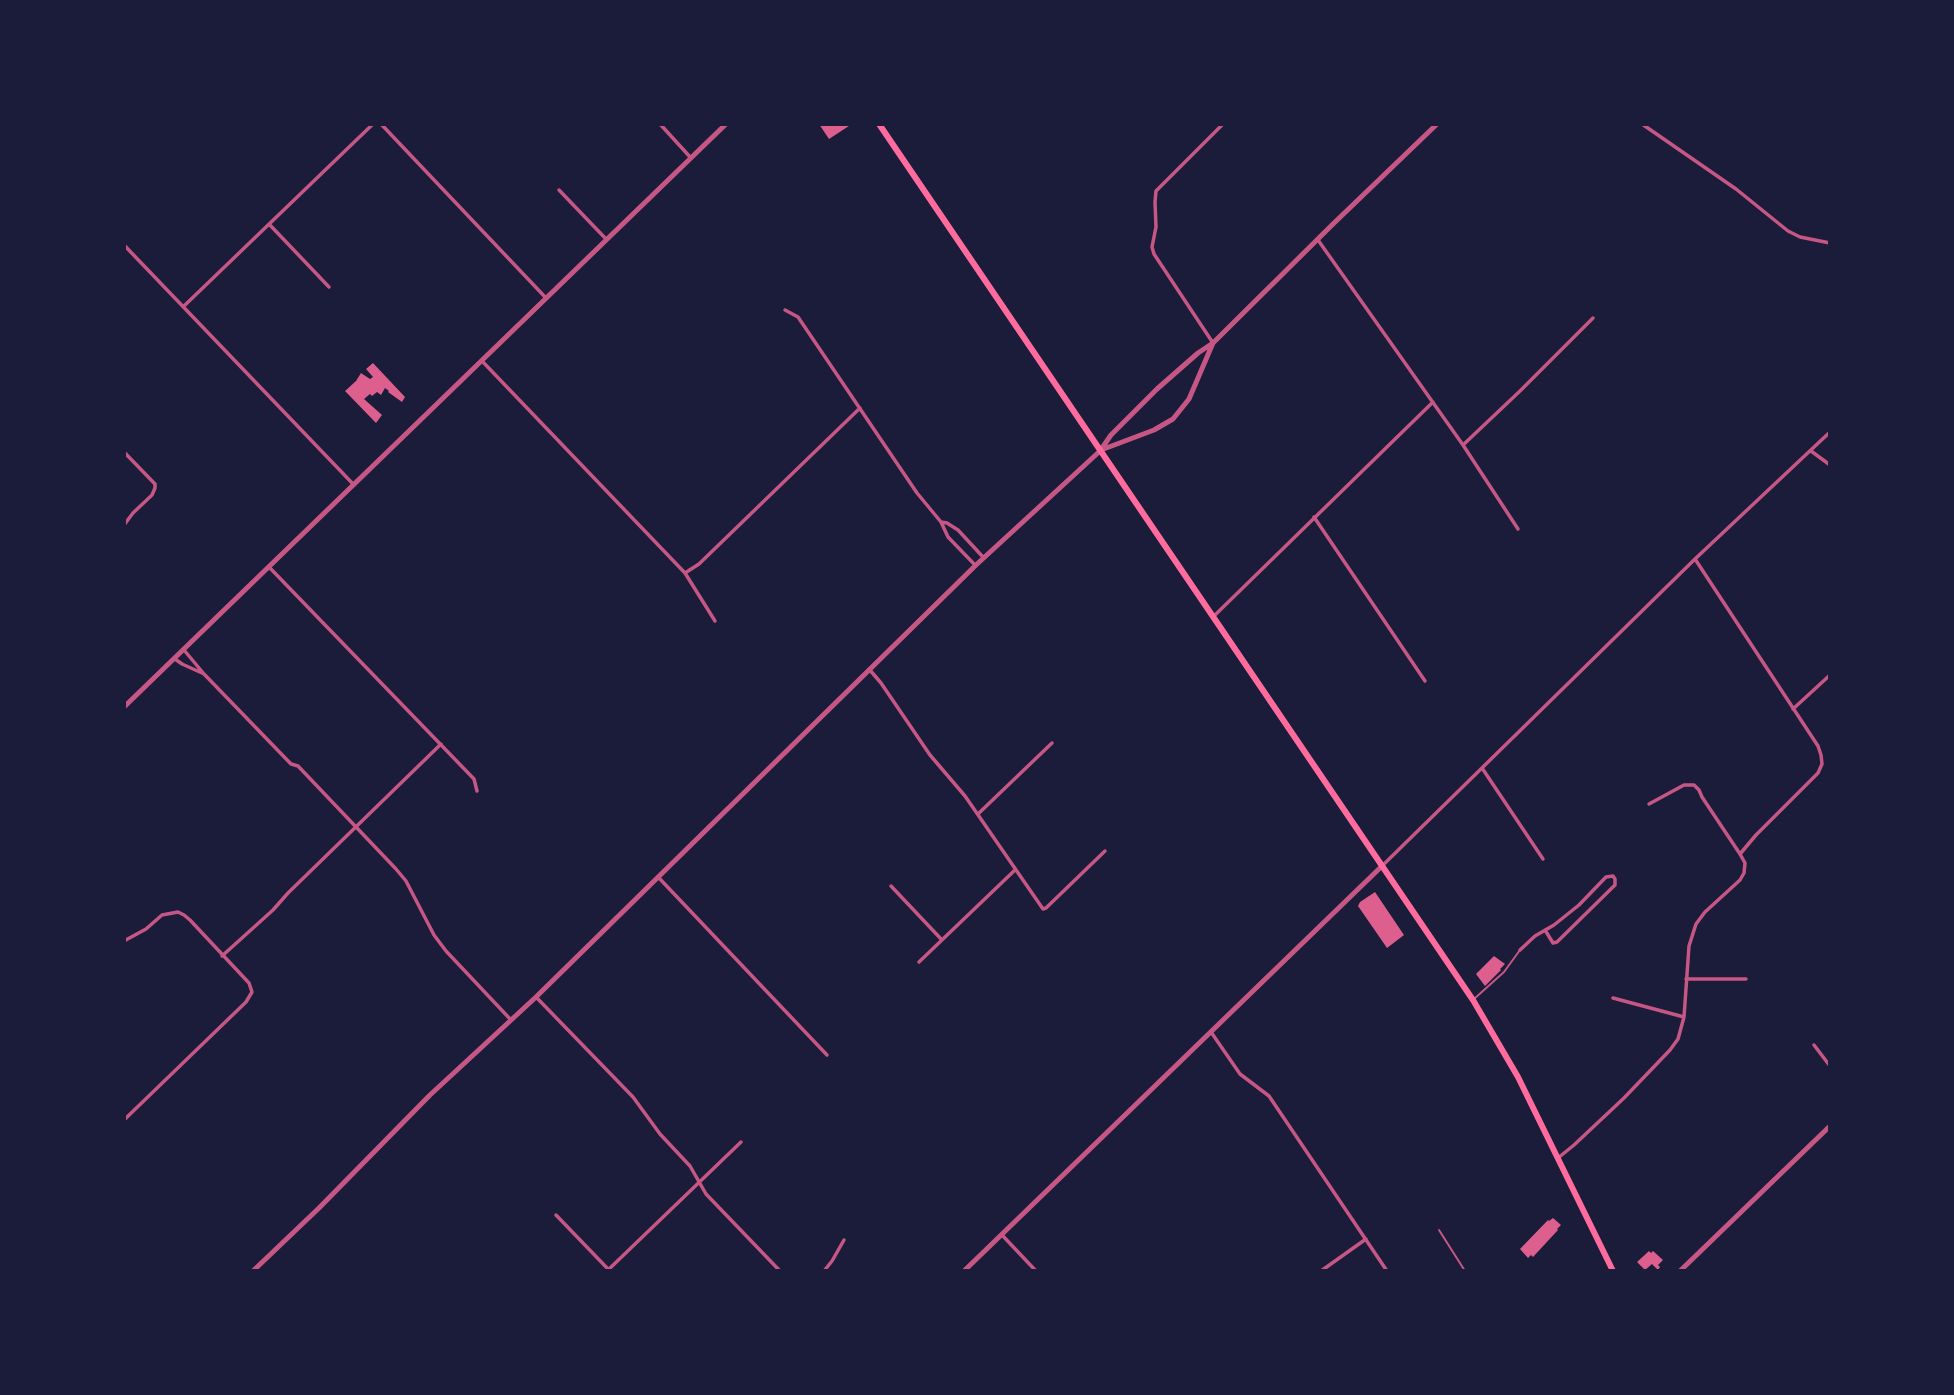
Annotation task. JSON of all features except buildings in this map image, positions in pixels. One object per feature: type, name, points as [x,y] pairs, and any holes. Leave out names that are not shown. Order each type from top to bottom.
[{"type":"main road","points":[[879,124],[1473,1000],[1518,1077],[1614,1271]]},
{"type":"street","points":[[184,306],[373,124]]},
{"type":"street","points":[[381,124],[546,298]]},
{"type":"street","points":[[660,124],[691,158]]},
{"type":"street","points":[[124,707],[726,124]]},
{"type":"street","points":[[1213,344],[1152,247],[1156,227],[1156,191],[1223,124]]},
{"type":"street","points":[[253,1271],[976,565],[1100,451],[1111,435],[1157,389],[1198,353],[1213,344],[1437,124]]},
{"type":"street","points":[[1643,124],[1736,189],[1788,231],[1800,237],[1830,243]]},
{"type":"street","points":[[559,190],[606,239]]},
{"type":"street","points":[[270,224],[329,287]]},
{"type":"street","points":[[1318,240],[1463,445],[1518,529]]},
{"type":"street","points":[[124,245],[354,485]]},
{"type":"street","points":[[785,310],[798,317],[948,537],[976,565]]},
{"type":"street","points":[[1463,445],[1593,318]]},
{"type":"street","points":[[1100,451],[1154,430],[1173,419],[1189,399],[1213,344]]},
{"type":"street","points":[[482,361],[685,573],[715,621]]},
{"type":"street","points":[[1213,617],[1433,402]]},
{"type":"street","points":[[685,573],[699,564],[860,408]]},
{"type":"street","points":[[964,1271],[1695,559],[1830,432]]},
{"type":"street","points":[[1811,451],[1830,465]]},
{"type":"street","points":[[124,452],[155,484],[155,491],[124,525]]},
{"type":"street","points":[[1314,517],[1425,681]]},
{"type":"street","points":[[940,522],[958,530],[984,558]]},
{"type":"street","points":[[1695,559],[1818,746],[1822,764],[1818,773],[1740,854]]},
{"type":"street","points":[[269,567],[474,779],[477,791]]},
{"type":"street","points":[[184,650],[291,765],[298,766],[396,869],[406,881],[434,935],[446,951],[511,1020]]},
{"type":"street","points":[[175,658],[204,674]]},
{"type":"street","points":[[869,669],[930,755],[958,786],[1043,909],[1105,851]]},
{"type":"street","points":[[1793,709],[1830,675]]},
{"type":"street","points":[[978,814],[1052,743]]},
{"type":"street","points":[[222,956],[273,910],[441,744]]},
{"type":"street","points":[[1482,768],[1543,859]]},
{"type":"street","points":[[1558,1158],[1624,1098],[1671,1050],[1678,1039],[1684,1017],[1689,946],[1693,930],[1705,912],[1740,880],[1744,873],[1745,863],[1740,854],[1694,785],[1684,785],[1649,804]]},
{"type":"street","points":[[919,962],[1015,870]]},
{"type":"street","points":[[657,876],[827,1055]]},
{"type":"street","points":[[1520,950],[1535,936],[1579,905],[1606,877],[1613,876],[1615,886],[1555,943],[1545,930]]},
{"type":"street","points":[[891,886],[942,940]]},
{"type":"street","points":[[1579,905],[1586,913]]},
{"type":"street","points":[[124,941],[146,929],[162,915],[178,912],[190,920],[249,984],[252,992],[246,1002],[124,1120]]},
{"type":"street","points":[[1686,979],[1746,979]]},
{"type":"street","points":[[536,996],[633,1097],[660,1134],[690,1166],[706,1194],[780,1271]]},
{"type":"street","points":[[1613,998],[1684,1017]]},
{"type":"street","points":[[1211,1032],[1240,1074],[1269,1096],[1387,1271]]},
{"type":"street","points":[[1814,1045],[1830,1066]]},
{"type":"street","points":[[1680,1271],[1829,1127]]},
{"type":"street","points":[[556,1215],[609,1270],[741,1142]]},
{"type":"street","points":[[1002,1235],[1036,1271]]},
{"type":"street","points":[[1321,1271],[1366,1239]]},
{"type":"street","points":[[824,1271],[844,1240]]},
{"type":"lane","points":[[1473,1000],[1504,972],[1520,950]]},
{"type":"lane","points":[[1439,1230],[1465,1271]]}]
